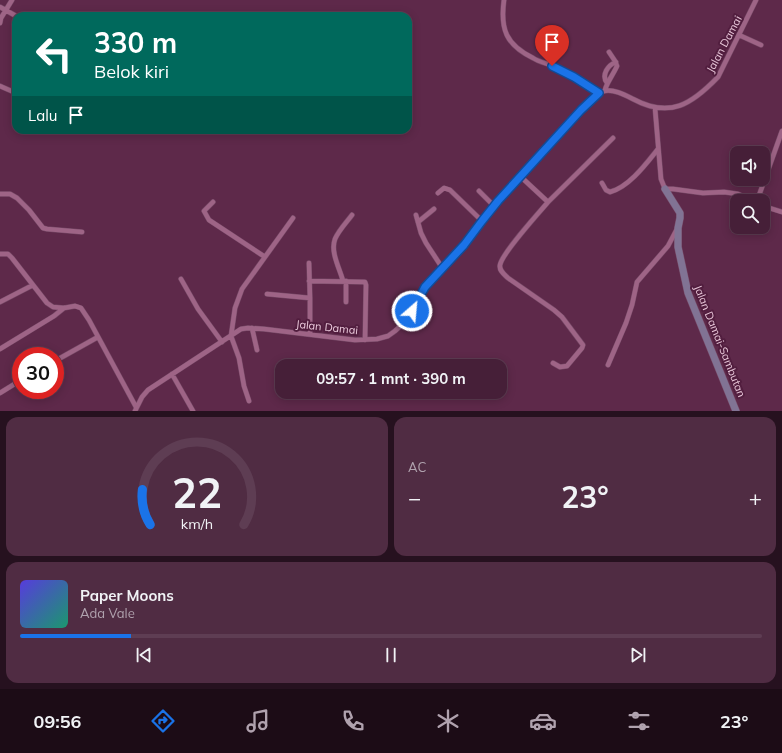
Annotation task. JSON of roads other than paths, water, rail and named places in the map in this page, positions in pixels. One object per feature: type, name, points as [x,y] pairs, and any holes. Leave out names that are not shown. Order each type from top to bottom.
[{"type":"street","points":[[0,23],[1,18],[12,0]]},
{"type":"street","points":[[504,0],[502,15],[504,31],[513,46],[533,58],[574,77],[599,93]]},
{"type":"street","name":"Jalan Damai","points":[[135,409],[148,390],[241,329],[252,328],[365,340],[388,336],[401,327],[412,311],[425,287],[464,245],[494,206],[520,176],[581,110],[599,93],[605,90],[614,91],[626,95],[644,105],[655,108],[666,109],[688,102],[718,77],[756,0]]},
{"type":"street","points":[[0,7],[12,14]]},
{"type":"street","points":[[739,36],[760,45]]},
{"type":"street","points":[[605,90],[607,83],[617,66],[609,52]]},
{"type":"street","points":[[607,83],[604,76],[610,66],[616,62]]},
{"type":"street","points":[[0,86],[12,91]]},
{"type":"street","points":[[655,108],[661,179],[665,189],[703,193],[724,192],[738,194]]},
{"type":"street","points":[[760,194],[782,131]]},
{"type":"street","points":[[553,363],[560,367],[567,366],[583,345],[558,313],[508,278],[502,272],[500,266],[514,243],[548,202],[613,138]]},
{"type":"street","points":[[602,183],[606,190],[610,192],[616,190],[637,173],[658,149]]},
{"type":"street","points":[[520,176],[548,202]]},
{"type":"street","points":[[438,193],[444,188],[450,190],[482,221]]},
{"type":"street","name":"Jalan Damai-Sambutan","points":[[665,189],[680,213],[678,247],[688,293],[736,411]]},
{"type":"street","points":[[479,191],[494,206]]},
{"type":"street","points":[[0,194],[10,194],[17,198],[29,210],[43,228],[82,232]]},
{"type":"street","points":[[213,202],[204,211],[209,220],[265,257]]},
{"type":"street","points":[[418,222],[434,208]]},
{"type":"street","points":[[770,208],[782,212]]},
{"type":"street","points":[[346,302],[345,281],[334,252],[334,244],[337,235],[352,215]]},
{"type":"street","points":[[416,215],[426,243],[443,269]]},
{"type":"street","points":[[249,402],[244,386],[239,358],[231,336],[235,308],[242,289],[293,218]]},
{"type":"street","points":[[608,365],[632,305],[637,282],[668,246],[678,228]]},
{"type":"street","points":[[0,254],[8,254],[27,275],[47,303],[53,307],[64,308],[76,306],[81,308],[89,320],[135,409]]},
{"type":"street","points":[[309,263],[310,334]]},
{"type":"street","points":[[181,279],[198,309],[222,342]]},
{"type":"street","points":[[309,281],[345,281],[364,282],[366,284],[365,340]]},
{"type":"street","points":[[0,302],[33,285]]},
{"type":"street","points":[[267,294],[310,298]]},
{"type":"street","points":[[0,349],[54,316],[64,308]]},
{"type":"street","points":[[252,328],[257,350]]},
{"type":"street","points":[[64,356],[98,337]]},
{"type":"street","points":[[172,374],[193,411]]},
{"type":"street","points":[[0,393],[12,386]]}]
